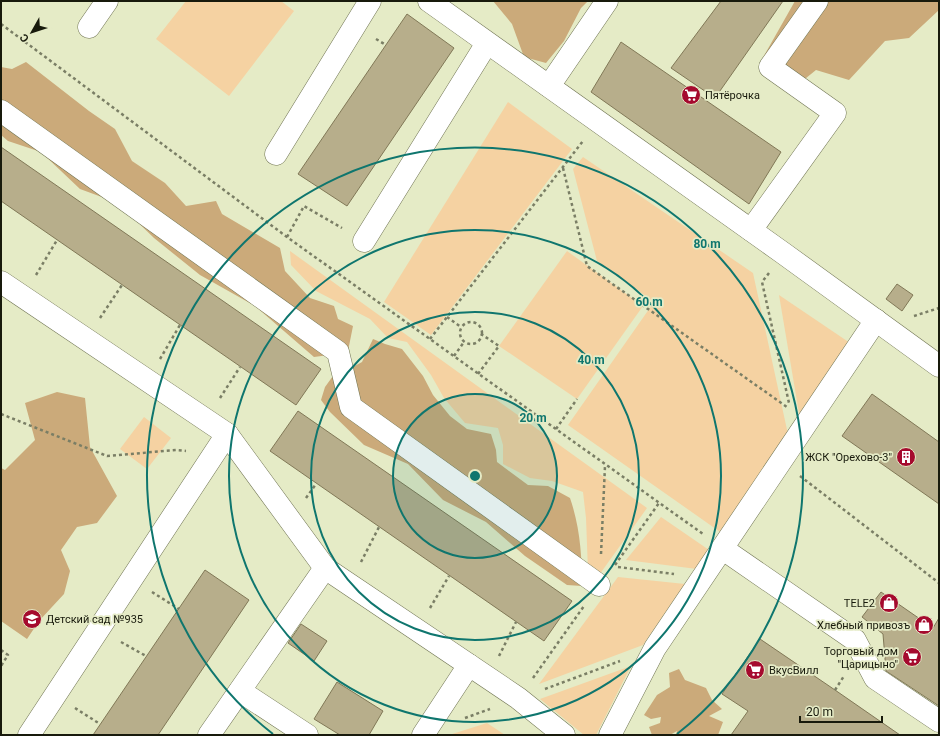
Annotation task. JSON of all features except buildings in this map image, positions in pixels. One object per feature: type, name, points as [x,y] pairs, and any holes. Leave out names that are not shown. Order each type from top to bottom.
[{"type":"lane","points":[[89,27],[107,1]]},
{"type":"lane","points":[[276,154],[370,1]]},
{"type":"lane","points":[[429,1],[939,366]]},
{"type":"lane","points":[[549,86],[607,1]]},
{"type":"lane","points":[[751,230],[835,113],[770,67],[818,1]]},
{"type":"lane","points":[[364,240],[487,43]]},
{"type":"lane","points":[[1,111],[338,352],[351,407],[599,584]]},
{"type":"lane","points":[[1,282],[227,434],[325,568],[518,698],[564,735]]},
{"type":"lane","points":[[610,735],[655,648],[702,578],[731,548],[781,461],[876,320]]},
{"type":"lane","points":[[29,735],[227,434]]},
{"type":"lane","points":[[731,548],[854,640],[875,678],[939,721]]},
{"type":"lane","points":[[210,735],[325,568]]},
{"type":"lane","points":[[423,735],[469,665]]},
{"type":"lane","points":[[240,691],[307,735]]},
{"type":"path","points":[[1,24],[287,237],[606,465],[731,548]]},
{"type":"path","points":[[430,339],[598,121]]},
{"type":"path","points":[[563,168],[587,266],[791,409],[762,282],[783,253]]},
{"type":"path","points":[[287,237],[304,206],[364,240]]},
{"type":"path","points":[[22,297],[57,240]]},
{"type":"path","points":[[86,339],[122,285]]},
{"type":"path","points":[[447,317],[461,328]]},
{"type":"path","points":[[467,322],[472,322],[480,327],[482,332],[481,334],[479,341],[474,344],[469,344],[461,339],[460,329],[467,322]]},
{"type":"path","points":[[147,380],[180,325]]},
{"type":"path","points":[[478,374],[499,346],[481,334]]},
{"type":"path","points":[[454,356],[464,342]]},
{"type":"path","points":[[206,420],[240,367]]},
{"type":"path","points":[[556,429],[577,399]]},
{"type":"path","points":[[1,414],[107,456],[176,450]]},
{"type":"path","points":[[781,461],[939,583]]},
{"type":"path","points":[[599,584],[606,465]]},
{"type":"path","points":[[349,584],[379,527]]},
{"type":"path","points":[[613,567],[702,578]]},
{"type":"path","points":[[417,630],[450,576]]},
{"type":"path","points":[[131,579],[179,609]]},
{"type":"path","points":[[488,678],[516,622]]},
{"type":"path","points":[[1,650],[8,655],[1,666]]},
{"type":"shaded area","points":[[186,1],[281,1],[294,11],[229,96],[156,39]]},
{"type":"shaded area","points":[[493,1],[588,1],[581,8],[564,41],[546,63],[524,57],[512,24]]},
{"type":"shaded area","points":[[795,1],[939,1],[939,10],[909,38],[885,41],[849,80],[816,70],[790,91],[761,61]]},
{"type":"shaded area","points":[[26,62],[89,111],[115,129],[132,161],[165,183],[186,206],[216,201],[222,214],[280,248],[285,271],[310,298],[334,306],[338,319],[353,326],[348,351],[314,357],[255,306],[200,275],[154,238],[118,203],[80,189],[41,152],[8,141],[1,135],[1,67],[12,69]]},
{"type":"shaded area","points":[[508,102],[572,149],[431,335],[384,302]]},
{"type":"shaded area","points":[[583,157],[753,273],[789,439],[723,534],[568,425],[654,302],[597,261],[573,169]]},
{"type":"shaded area","points":[[290,251],[647,508],[597,578],[588,571],[586,518],[583,492],[552,481],[530,478],[503,464],[503,445],[498,428],[465,423],[444,398],[431,375],[407,342],[388,338],[370,319],[316,291],[291,265]]},
{"type":"shaded area","points":[[567,251],[643,306],[577,399],[499,346]]},
{"type":"shaded area","points":[[779,295],[853,345],[801,425]]},
{"type":"shaded area","points":[[373,339],[402,349],[423,376],[433,395],[450,416],[467,429],[491,434],[496,450],[497,462],[528,485],[548,486],[570,498],[580,542],[582,586],[567,585],[525,556],[486,522],[443,500],[408,464],[364,445],[330,412],[321,400],[325,387],[338,369],[351,368],[362,362]]},
{"type":"shaded area","name":"Детский сад №935","points":[[57,392],[85,398],[90,447],[117,496],[97,523],[77,527],[61,550],[70,571],[64,594],[39,621],[27,639],[1,621],[1,468],[5,470],[35,440],[25,403]]},
{"type":"shaded area","points":[[144,417],[171,438],[147,469],[120,449]]},
{"type":"shaded area","points":[[661,517],[709,550],[697,569],[626,560]]},
{"type":"shaded area","points":[[618,577],[685,584],[643,645],[539,684]]},
{"type":"shaded area","points":[[631,666],[596,735],[584,735],[540,699]]},
{"type":"shaded area","points":[[679,669],[685,680],[706,688],[712,700],[722,709],[709,716],[723,722],[718,735],[676,735],[677,731],[670,735],[652,735],[649,727],[660,723],[661,717],[651,719],[644,715],[657,695],[670,687],[669,673]]},
{"type":"shaded area","points":[[487,723],[505,735],[449,735]]},
{"type":"place","name":"Пятёрочка","points":[[691,95]]},
{"type":"place","name":"ЖСК \"Орехово-3\"","points":[[906,457]]},
{"type":"place","name":"TELE2","points":[[889,603]]},
{"type":"place","name":"Детский сад №935","points":[[32,619]]},
{"type":"place","name":"Хлебный привозъ","points":[[924,625]]},
{"type":"place","name":"Торговый дом \"Царицыно\"","points":[[912,657]]},
{"type":"place","name":"ВкусВилл","points":[[755,670]]}]
